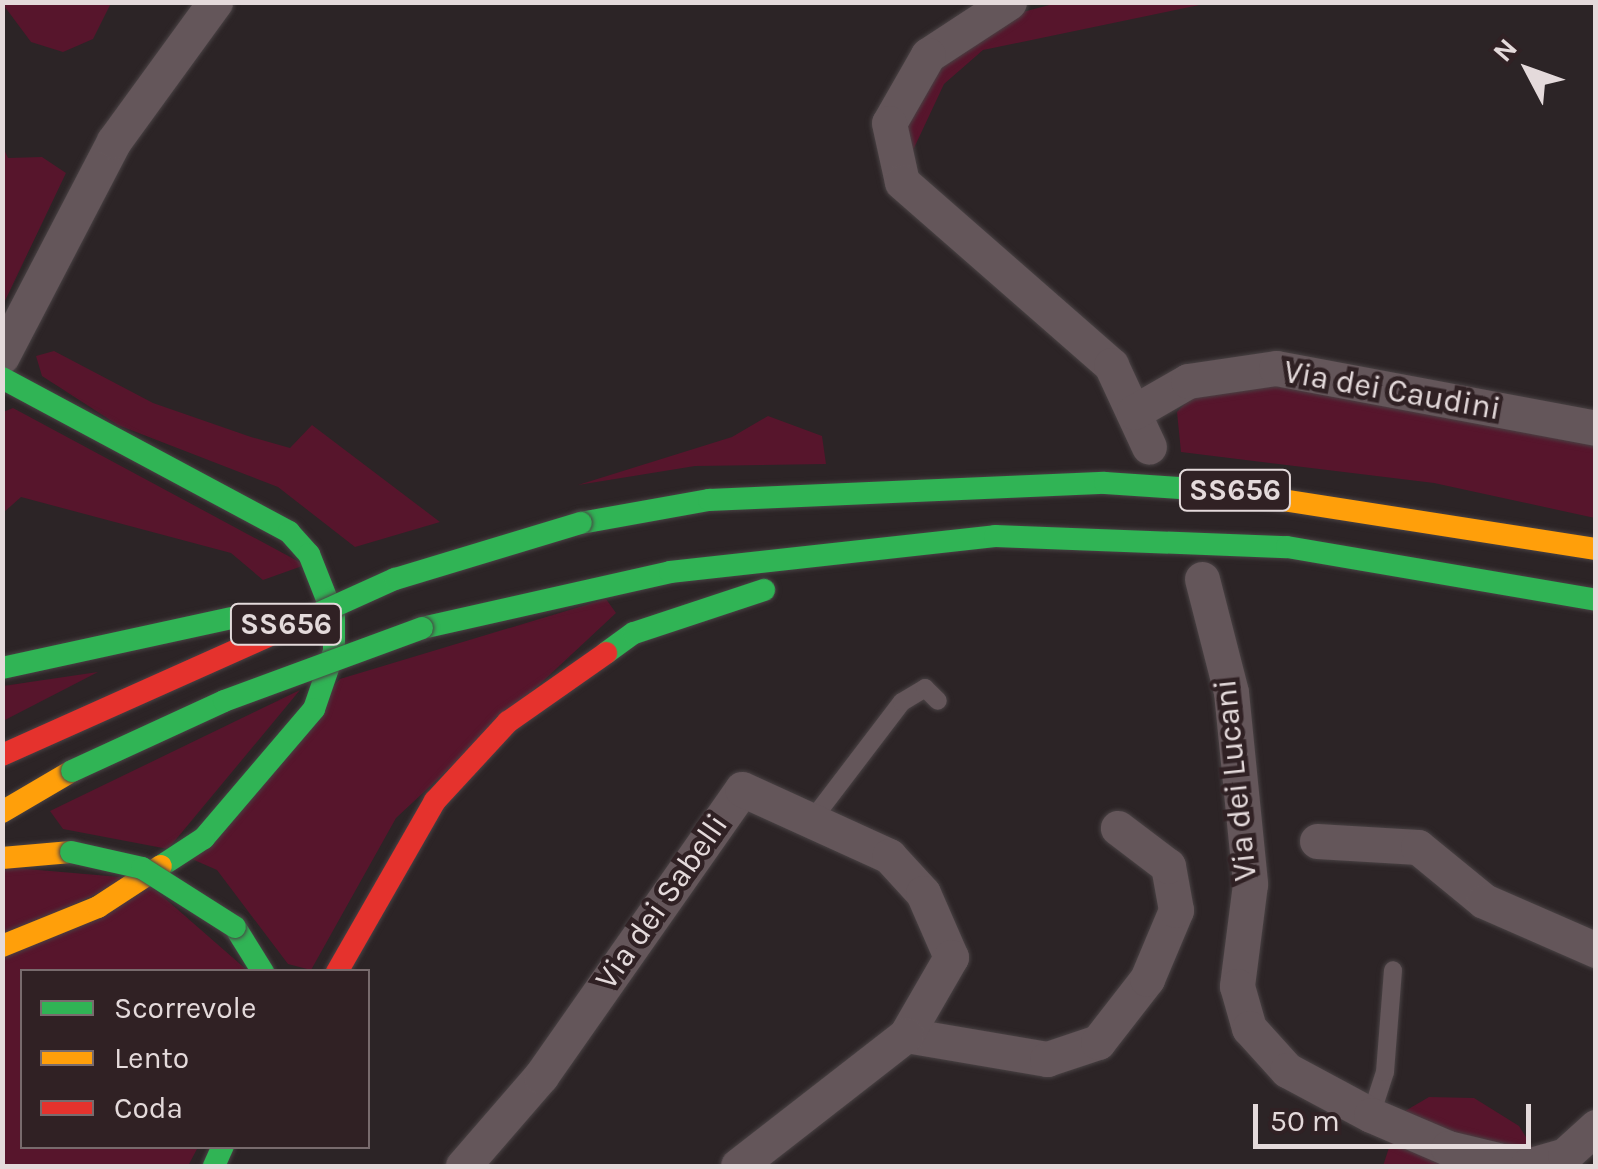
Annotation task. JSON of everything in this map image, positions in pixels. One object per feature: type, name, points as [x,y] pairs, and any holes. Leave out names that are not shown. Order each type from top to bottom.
[{"type":"highway","points":[[2,378],[288,532],[309,554],[334,618],[334,651],[314,709],[204,838],[98,907],[2,946]]},
{"type":"highway","name":"SS656","points":[[2,754],[395,579],[582,523],[708,500],[1105,483],[1291,495],[1596,549]]},
{"type":"highway","points":[[339,969],[434,800],[544,692],[634,633],[695,607],[836,578],[915,540]]},
{"type":"highway","name":"SS656","points":[[2,812],[72,771],[224,701],[422,628],[670,572],[915,540],[1287,547],[1596,600]]},
{"type":"highway","points":[[2,668],[395,579]]},
{"type":"highway","points":[[2,858],[71,852],[142,868],[235,927],[261,969]]},
{"type":"street","points":[[2,356],[114,141],[215,2]]},
{"type":"street","points":[[1009,2],[928,56],[889,123],[902,182],[1110,365],[1149,447]]},
{"type":"street","name":"Via dei Caudini","points":[[1134,412],[1188,381],[1276,368],[1596,428]]},
{"type":"street","name":"Via dei Lucani","points":[[1202,579],[1231,692],[1250,884],[1237,986],[1249,1028],[1287,1070],[1371,1115],[1448,1148],[1525,1166],[1565,1155],[1596,1127]]},
{"type":"street","name":"Via dei Sabelli","points":[[463,1166],[541,1076],[742,789],[814,816],[889,856],[923,893],[951,958],[906,1035],[738,1166]]},
{"type":"street","points":[[906,1035],[1047,1058],[1098,1042],[1147,978],[1176,910],[1168,866],[1118,828]]},
{"type":"street","points":[[1317,842],[1418,847],[1484,902],[1596,950]]},
{"type":"lane","points":[[814,816],[902,702],[925,688],[938,701]]},
{"type":"lane","points":[[1371,1115],[1385,1072],[1393,970]]},
{"type":"shaded area","points":[[2,3],[111,3],[93,39],[63,52],[31,42]]},
{"type":"shaded area","points":[[1057,3],[1209,3],[983,50],[944,84],[907,163],[906,104],[943,55],[988,21]]},
{"type":"shaded area","points":[[2,145],[8,158],[42,157],[66,173],[3,305]]},
{"type":"shaded area","points":[[54,351],[153,403],[251,437],[290,448],[312,425],[440,522],[355,547],[278,487],[118,425],[42,376],[36,356]]},
{"type":"shaded area","points":[[1235,382],[1307,383],[1595,435],[1595,518],[1434,483],[1181,452],[1177,412],[1195,393]]},
{"type":"shaded area","points":[[13,408],[305,565],[263,580],[231,553],[21,497],[3,513],[3,412]]},
{"type":"shaded area","points":[[768,416],[822,436],[826,464],[695,466],[578,485],[732,437]]},
{"type":"shaded area","points":[[606,599],[616,613],[396,818],[312,969],[307,969],[288,964],[217,870],[185,856],[340,679]]},
{"type":"shaded area","points":[[98,672],[3,721],[3,686]]},
{"type":"shaded area","points":[[300,690],[168,849],[63,829],[50,811]]},
{"type":"shaded area","points":[[3,867],[132,878],[3,937]]},
{"type":"shaded area","points":[[145,881],[246,969],[20,969],[20,1149],[197,1149],[188,1166],[3,1166],[3,952]]},
{"type":"shaded area","points":[[1429,1097],[1474,1098],[1519,1126],[1544,1166],[1383,1166],[1400,1114]]},
{"type":"traffic: fast","points":[[2,378],[289,532],[309,554],[334,617],[334,651],[314,709],[204,838],[161,866]]},
{"type":"traffic: fast","points":[[581,523],[709,500],[1105,483],[1225,491]]},
{"type":"traffic: fast","points":[[304,620],[395,579],[581,523]]},
{"type":"traffic: fast","points":[[422,628],[670,572],[995,536],[1287,547],[1596,600]]},
{"type":"traffic: fast","points":[[606,653],[634,633],[764,590]]},
{"type":"traffic: fast","points":[[2,668],[232,618]]},
{"type":"traffic: fast","points":[[72,771],[224,701],[422,628]]},
{"type":"traffic: fast","points":[[71,852],[142,868],[235,927]]},
{"type":"traffic: fast","points":[[235,927],[261,969]]},
{"type":"traffic: fast","points":[[214,1166],[222,1149]]},
{"type":"traffic: slow","points":[[1225,491],[1596,549]]},
{"type":"traffic: slow","points":[[2,812],[72,771]]},
{"type":"traffic: slow","points":[[2,858],[71,852]]},
{"type":"traffic: slow","points":[[2,946],[98,907],[161,866]]},
{"type":"traffic: jam","points":[[2,755],[304,620]]},
{"type":"traffic: jam","points":[[339,969],[435,801],[508,722],[606,653]]}]
